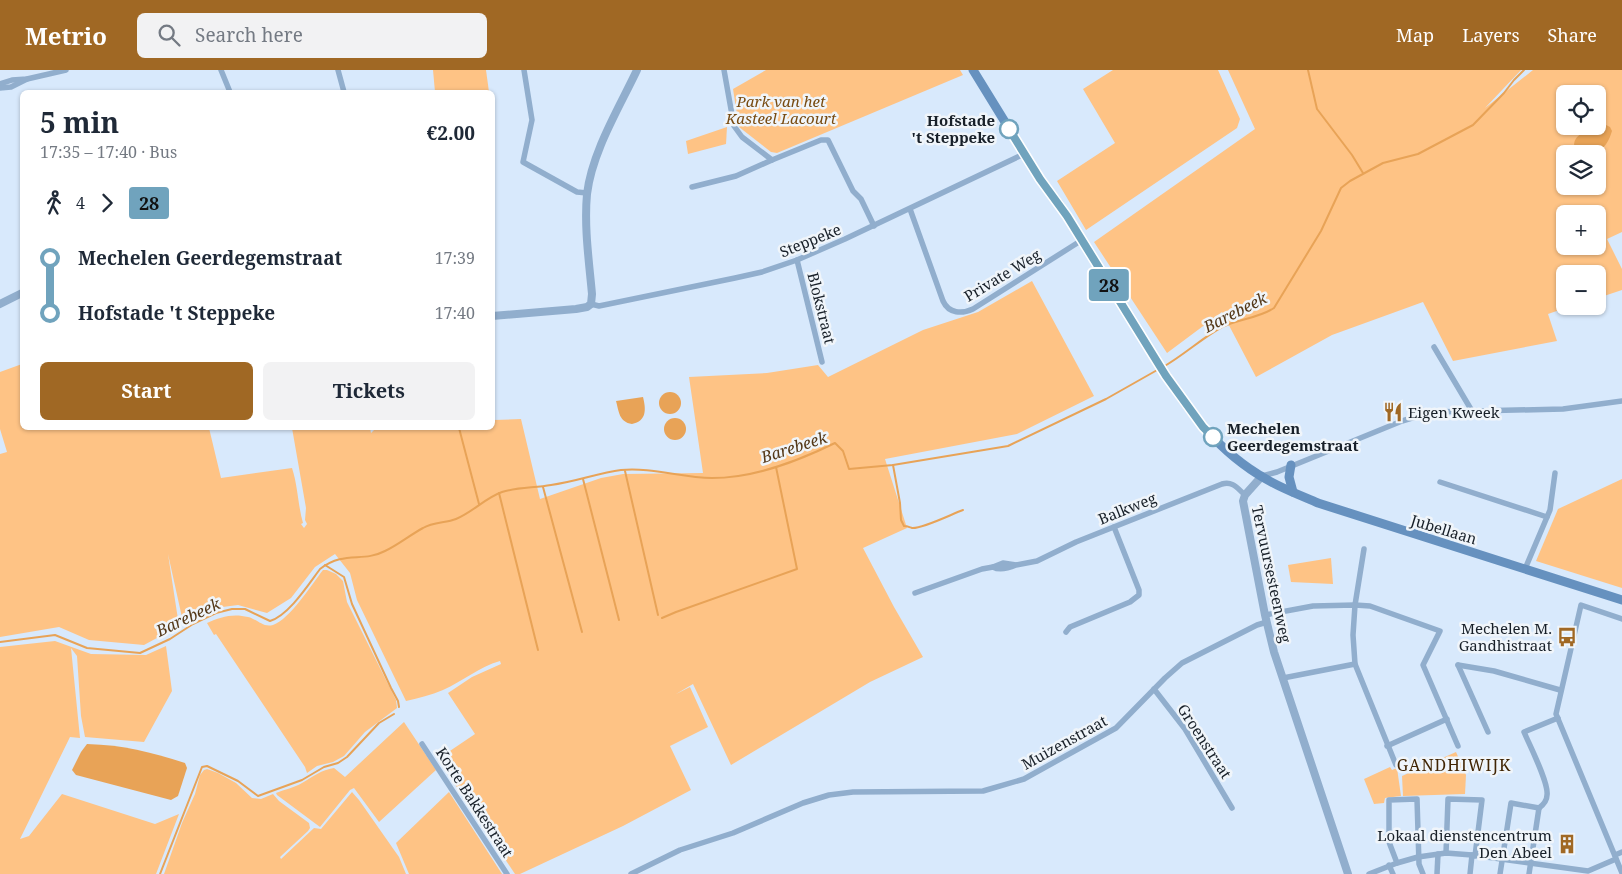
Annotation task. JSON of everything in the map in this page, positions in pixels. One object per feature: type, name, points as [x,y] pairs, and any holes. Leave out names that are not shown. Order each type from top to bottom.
[{"type":"main road","points":[[973,70],[1024,154],[1060,205],[1166,376],[1203,427],[1232,456],[1262,476]]},
{"type":"main road","points":[[1292,464],[1289,477],[1293,492]]},
{"type":"main road","name":"Jubellaan","points":[[1262,476],[1293,492],[1352,514],[1622,600]]},
{"type":"street","points":[[0,86],[11,87],[27,79],[66,70]]},
{"type":"street","points":[[221,70],[229,90]]},
{"type":"street","points":[[338,70],[343,90]]},
{"type":"street","points":[[524,70],[532,120],[523,162],[577,192],[587,193]]},
{"type":"street","points":[[495,316],[576,309],[587,307],[591,304],[592,294],[586,213],[587,193],[601,146],[637,70]]},
{"type":"street","points":[[724,70],[734,126],[742,137],[772,160]]},
{"type":"street","points":[[692,187],[736,176],[821,140],[828,140],[853,191],[861,199],[874,226]]},
{"type":"street","name":"Steppeke","points":[[591,304],[599,306],[735,278],[762,272],[797,260],[874,226],[1024,154]]},
{"type":"street","name":"Private Weg","points":[[910,208],[944,301],[948,308],[956,312],[973,309],[1082,240]]},
{"type":"street","name":"Blokstraat","points":[[797,260],[822,362]]},
{"type":"street","points":[[0,304],[20,295]]},
{"type":"street","points":[[1434,347],[1472,411]]},
{"type":"street","points":[[1262,476],[1277,472],[1292,464],[1402,421],[1432,412],[1562,409],[1622,401]]},
{"type":"street","points":[[1525,569],[1550,510],[1555,473]]},
{"type":"street","name":"Tervuursesteenweg","points":[[1262,476],[1244,495],[1243,505],[1266,619],[1283,678],[1348,874]]},
{"type":"street","points":[[1440,482],[1547,517]]},
{"type":"street","name":"Balkweg","points":[[915,592],[982,568],[993,567],[1003,563],[1016,565],[1037,561],[1114,527],[1222,484],[1233,484],[1244,495]]},
{"type":"street","points":[[1066,632],[1070,627],[1130,602],[1138,595],[1139,590],[1114,527]]},
{"type":"street","points":[[1364,549],[1353,635],[1355,664],[1396,765]]},
{"type":"street","points":[[1622,619],[1581,605],[1556,714],[1622,873]]},
{"type":"street","name":"Muizenstraat","points":[[631,874],[680,850],[733,833],[803,803],[829,795],[853,792],[983,791],[1009,784],[1036,773],[1116,728],[1182,663],[1266,619],[1313,606],[1370,606],[1440,631],[1423,665],[1447,719]]},
{"type":"street","points":[[1283,678],[1355,664]]},
{"type":"street","points":[[1488,732],[1458,665],[1494,672],[1560,690]]},
{"type":"street","name":"Groenstraat","points":[[1154,689],[1185,729],[1232,808]]},
{"type":"street","points":[[1529,874],[1539,808],[1544,804],[1548,795],[1546,784],[1524,732],[1558,718]]},
{"type":"street","points":[[1387,746],[1447,719],[1458,746]]},
{"type":"street","name":"Korte Bakkestraat","points":[[422,744],[507,874]]},
{"type":"street","points":[[1397,863],[1389,842],[1388,800],[1417,799],[1418,857],[1424,874]]},
{"type":"street","points":[[1446,853],[1448,799],[1482,800],[1470,874]]},
{"type":"street","points":[[1500,874],[1511,803],[1539,808]]},
{"type":"street","points":[[1369,874],[1389,865],[1418,857],[1446,853],[1531,864],[1558,871],[1588,873],[1622,852]]},
{"type":"street","points":[[1437,874],[1438,854]]},
{"type":"street","points":[[1389,865],[1394,874]]},
{"type":"green space","points":[[433,70],[486,70],[489,90],[435,90]]},
{"type":"green space","name":"Park van het Kasteel Lacourt","points":[[766,70],[960,70],[963,75],[777,153],[771,152],[739,127],[733,89]]},
{"type":"green space","points":[[1113,70],[1218,70],[1240,119],[1237,128],[1086,230],[1057,181],[1115,143],[1083,89]]},
{"type":"green space","points":[[1228,70],[1521,70],[1485,108],[1533,70],[1622,70],[1622,232],[1607,239],[1622,269],[1622,290],[1606,295],[1606,265],[1556,265],[1556,311],[1548,314],[1557,341],[1453,361],[1423,302],[1332,335],[1256,377],[1222,312],[1167,353],[1094,242],[1255,129]]},
{"type":"green space","points":[[727,127],[726,144],[688,154],[686,141]]},
{"type":"green space","points":[[1032,281],[1094,396],[1017,434],[885,459],[907,528],[863,548],[923,657],[870,682],[731,765],[693,684],[676,694],[690,687],[708,727],[670,746],[691,790],[623,826],[520,874],[515,874],[438,759],[475,734],[448,693],[472,677],[501,664],[500,661],[443,690],[406,701],[357,600],[350,573],[335,554],[315,567],[291,598],[267,613],[238,605],[215,608],[183,622],[168,554],[179,626],[144,645],[89,640],[59,627],[0,637],[0,454],[7,452],[0,429],[0,372],[20,365],[20,430],[209,430],[221,478],[292,468],[303,523],[301,524],[304,528],[307,524],[305,520],[306,508],[292,430],[370,430],[371,433],[374,430],[495,430],[495,420],[521,419],[540,499],[601,478],[623,474],[703,473],[689,377],[767,373],[818,365],[828,377],[923,330],[978,312]]},
{"type":"green space","points":[[1622,479],[1622,588],[1536,561],[1558,509]]},
{"type":"green space","points":[[1331,558],[1333,584],[1291,582],[1288,565]]},
{"type":"green space","points":[[323,570],[336,574],[343,581],[347,602],[396,700],[397,708],[365,732],[344,756],[333,762],[317,766],[307,773],[305,767],[207,623],[222,617],[237,615],[251,618],[269,626],[273,625],[293,609]]},
{"type":"green space","points":[[55,641],[91,654],[146,655],[166,646],[172,691],[144,742],[85,737],[81,716],[77,656],[71,648],[80,738],[70,737],[20,839],[29,836],[62,794],[155,824],[179,814],[156,874],[0,874],[0,647]]},
{"type":"green space","points":[[404,722],[436,770],[379,822],[354,788],[350,790],[320,827],[277,795],[276,793],[299,785],[329,769],[334,768],[345,777]]},
{"type":"green space","points":[[1456,752],[1466,775],[1465,794],[1403,796],[1402,776]]},
{"type":"green space","points":[[1390,767],[1392,770],[1397,768],[1401,796],[1385,798],[1384,803],[1374,804],[1364,779]]},
{"type":"green space","points":[[207,769],[236,783],[252,798],[261,799],[273,794],[279,801],[309,823],[310,828],[308,831],[280,857],[281,859],[314,828],[321,829],[352,792],[399,857],[406,874],[164,874],[182,823],[195,794],[200,775]]},
{"type":"green space","points":[[449,792],[502,874],[409,874],[396,843]]},
{"type":"shaded area","points":[[1606,125],[1612,131],[1606,145],[1574,145],[1579,136],[1606,135]]},
{"type":"shaded area","points":[[666,392],[674,392],[681,399],[681,407],[674,414],[666,414],[659,407],[659,399]]},
{"type":"shaded area","points":[[643,397],[645,410],[643,417],[632,424],[624,421],[620,416],[616,401]]},
{"type":"shaded area","points":[[671,418],[679,418],[686,425],[686,433],[679,440],[671,440],[664,433],[664,425]]},
{"type":"shaded area","points":[[87,744],[137,750],[185,763],[187,768],[178,796],[171,800],[76,775],[72,770]]},
{"type":"waterway","points":[[1308,70],[1317,109],[1352,155],[1363,173]]},
{"type":"waterway","name":"Barebeek","points":[[1163,367],[1222,327],[1262,314],[1274,308],[1321,231],[1341,188],[1383,163],[1418,154],[1473,125],[1524,70]]},
{"type":"waterway","name":"Barebeek","points":[[0,642],[55,635],[87,648],[140,653],[170,639],[193,624],[216,613],[232,609],[245,609],[270,621],[277,618],[291,606],[320,569],[329,563],[345,558],[369,556],[390,549],[427,526],[456,519],[490,498],[508,490],[560,484],[604,473],[633,469],[712,478],[744,475],[791,462],[835,443],[843,451],[849,469],[893,465],[1008,446],[1106,399],[1159,369]]},
{"type":"waterway","points":[[460,430],[479,504]]},
{"type":"waterway","points":[[893,465],[901,520],[904,526],[917,528],[963,510]]},
{"type":"waterway","points":[[662,618],[797,569],[776,467]]},
{"type":"waterway","points":[[625,471],[658,615]]},
{"type":"waterway","points":[[583,479],[619,620]]},
{"type":"waterway","points":[[543,487],[582,632]]},
{"type":"waterway","points":[[499,493],[538,650]]},
{"type":"waterway","points":[[325,565],[344,577],[352,604],[398,701],[399,707]]},
{"type":"waterway","points":[[160,874],[202,767],[207,766],[238,781],[258,796],[302,780],[324,767],[338,763],[347,757],[379,723],[394,714]]},
{"type":"bus line","name":"28","points":[[1009,129],[1047,190],[1067,216],[1166,376],[1203,427],[1213,437]]},
{"type":"place","name":"Hofstade 't Steppeke","points":[[1009,129]]},
{"type":"place","name":"Eigen Kweek","points":[[1393,412]]},
{"type":"place","name":"Mechelen Geerdegemstraat","points":[[1213,437]]},
{"type":"place","name":"Mechelen M. Gandhistraat","points":[[1567,637]]},
{"type":"place","name":"Lokaal dienstencentrum Den Abeel","points":[[1567,844]]},
{"type":"district","name":"GANDHIWIJK","points":[[1454,765]]}]
